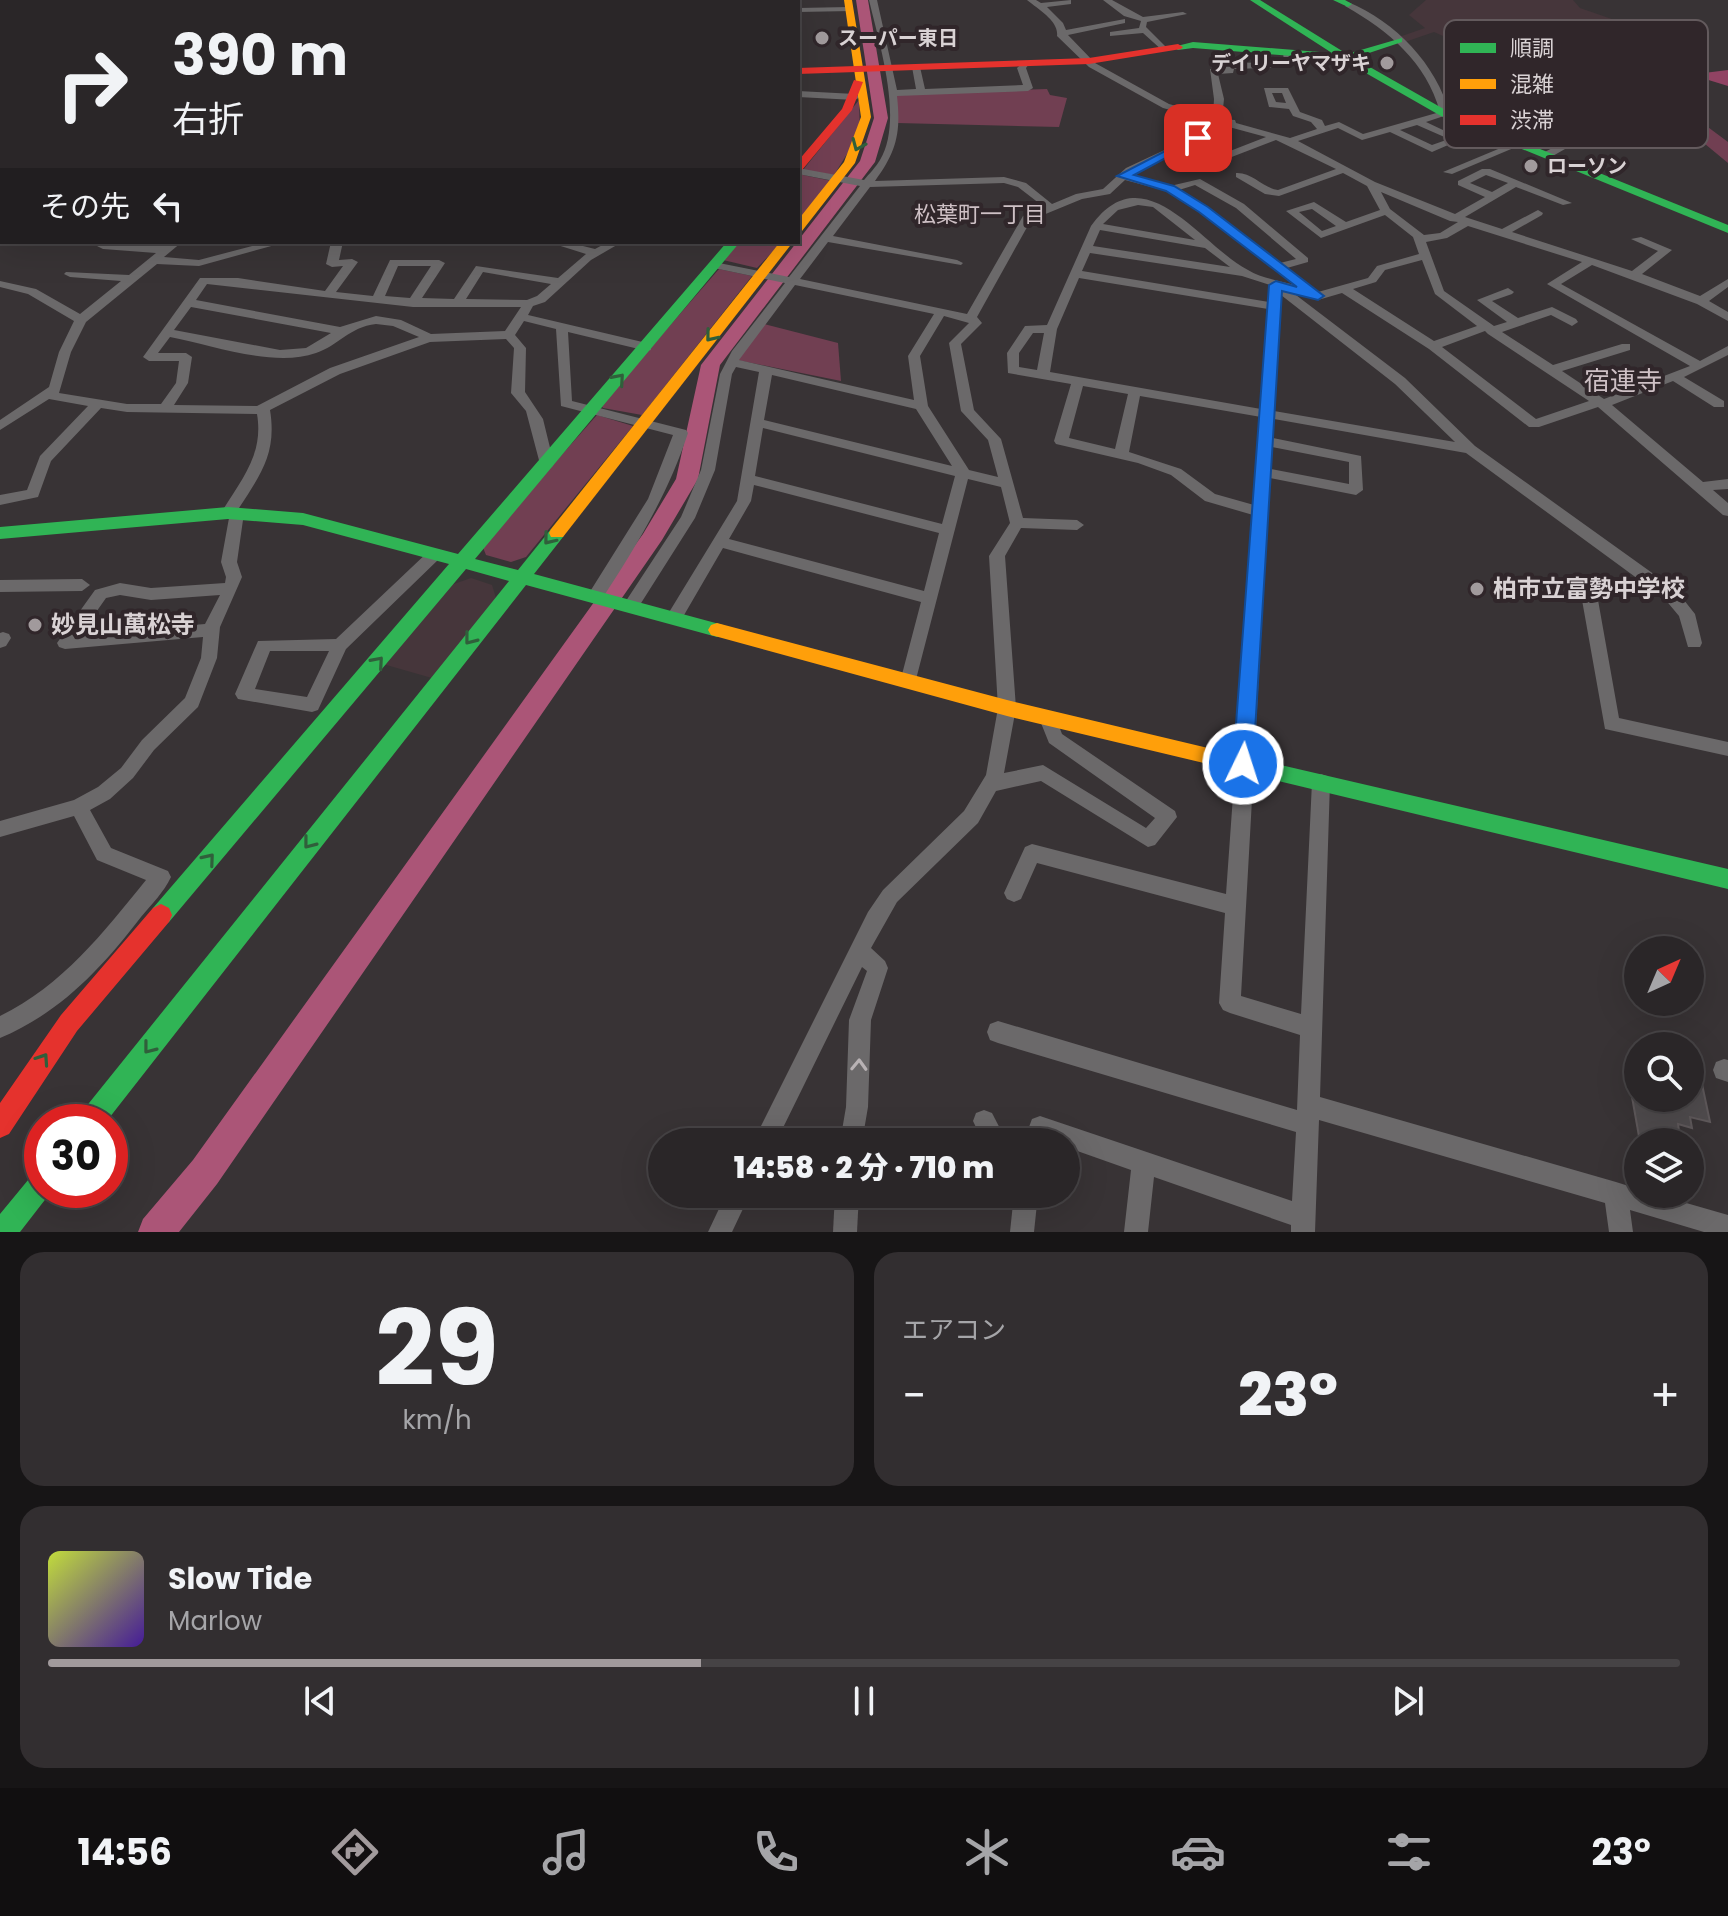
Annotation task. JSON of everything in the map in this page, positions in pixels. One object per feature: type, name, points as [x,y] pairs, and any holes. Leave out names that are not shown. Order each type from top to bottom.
[{"type":"street","points":[[800,226],[843,179],[864,133],[874,68],[873,0]]},
{"type":"street","points":[[1031,0],[1060,25],[1060,34],[1089,61],[1166,106],[1267,129],[1275,137],[1290,141],[1371,184],[1459,221],[1634,275],[1701,301],[1728,317]]},
{"type":"street","points":[[1040,6],[1067,0]]},
{"type":"street","points":[[1107,0],[1144,27],[1163,48]]},
{"type":"street","points":[[1254,0],[1444,113]]},
{"type":"street","points":[[1349,1],[1399,40],[1424,65],[1444,112]]},
{"type":"street","points":[[626,606],[688,518],[708,470],[726,374],[790,281],[827,238],[886,159],[893,139],[891,93],[874,68],[848,4],[800,10]]},
{"type":"street","points":[[1113,34],[1183,14]]},
{"type":"street","points":[[1060,34],[1122,21]]},
{"type":"street","points":[[800,71],[1089,61],[1163,48],[1214,45],[1346,57],[1399,40]]},
{"type":"street","points":[[1217,119],[1219,99],[1213,71],[1230,71],[1229,66],[1241,63],[1289,65],[1287,52]]},
{"type":"street","points":[[891,93],[1028,88],[1021,68],[1025,64]]},
{"type":"street","points":[[916,67],[921,92]]},
{"type":"street","points":[[800,167],[874,68]]},
{"type":"street","points":[[800,94],[855,97]]},
{"type":"street","points":[[1292,106],[1296,114],[1319,122],[1315,123],[1324,130]]},
{"type":"street","points":[[1290,141],[1339,125],[1362,137],[1444,114]]},
{"type":"street","points":[[0,116],[0,151]]},
{"type":"street","points":[[971,318],[1021,223],[1050,207],[1106,192],[1123,176],[1232,122]]},
{"type":"street","points":[[1418,122],[1444,133]]},
{"type":"street","points":[[1391,129],[1432,149],[1444,144]]},
{"type":"street","points":[[1198,138],[1229,155],[1275,137]]},
{"type":"street","points":[[1448,172],[1508,148]]},
{"type":"street","points":[[1529,148],[1728,229]]},
{"type":"street","points":[[1547,155],[1560,148]]},
{"type":"street","points":[[800,170],[866,183],[1004,180],[1022,185],[1050,207]]},
{"type":"street","points":[[1240,175],[1269,192],[1279,193],[1343,170]]},
{"type":"street","points":[[1492,196],[1462,183],[1486,171],[1522,182],[1567,203]]},
{"type":"street","points":[[1123,176],[1170,189],[1203,209],[1318,296]]},
{"type":"street","points":[[1170,189],[1196,181],[1240,206],[1289,228],[1321,235],[1386,211]]},
{"type":"street","points":[[1420,239],[1443,236],[1492,196],[1522,182]]},
{"type":"street","points":[[1371,184],[1386,211],[1420,239],[1423,256],[1439,292],[1489,329],[1602,403],[1728,511]]},
{"type":"street","points":[[1043,375],[1051,329],[1096,226],[1106,211],[1114,206],[1142,201],[1157,205],[1244,273]]},
{"type":"street","points":[[1277,267],[1304,260],[1289,228],[1291,211],[1314,205],[1344,226]]},
{"type":"street","points":[[1501,234],[1538,213]]},
{"type":"street","points":[[1096,226],[1209,246]]},
{"type":"street","points":[[827,238],[957,263]]},
{"type":"street","points":[[1634,275],[1666,250],[1637,239]]},
{"type":"street","points":[[105,244],[103,246],[171,246]]},
{"type":"street","points":[[152,260],[199,263],[273,244]]},
{"type":"street","points":[[328,295],[352,262],[332,264],[337,244]]},
{"type":"street","points":[[562,244],[597,253]]},
{"type":"street","points":[[165,408],[182,383],[186,357],[149,357],[204,280],[413,303],[529,304],[541,299],[613,244]]},
{"type":"street","points":[[0,1125],[75,1016],[732,244]]},
{"type":"street","points":[[104,1104],[642,422],[764,276],[786,244]]},
{"type":"street","points":[[0,426],[49,395],[81,320],[171,246]]},
{"type":"street","points":[[1087,249],[1244,273],[1277,286],[1318,296],[1372,280],[1381,268],[1423,256]]},
{"type":"street","points":[[220,280],[235,255]]},
{"type":"street","points":[[377,300],[394,262],[439,263],[413,303]]},
{"type":"street","points":[[1590,262],[1553,284],[1700,366]]},
{"type":"street","points":[[714,265],[971,318],[976,323],[955,343],[968,411],[994,439],[1017,523],[997,556],[1007,708],[991,784],[971,817],[890,896],[859,951],[771,1128]]},
{"type":"street","points":[[457,304],[480,268],[561,282]]},
{"type":"street","points":[[70,274],[129,278]]},
{"type":"street","points":[[1076,274],[1274,306]]},
{"type":"street","points":[[1701,301],[1728,282]]},
{"type":"street","points":[[0,284],[32,291],[81,320]]},
{"type":"street","points":[[1277,286],[1258,511],[1230,1003],[1311,1028]]},
{"type":"street","points":[[1277,286],[1400,381],[1470,449],[1670,594],[1687,614],[1694,643]]},
{"type":"street","points":[[1344,289],[1433,346],[1534,424],[1674,376],[1728,350]]},
{"type":"street","points":[[1508,292],[1483,300],[1516,323]]},
{"type":"street","points":[[186,302],[342,331]]},
{"type":"street","points":[[509,335],[529,304]]},
{"type":"street","points":[[1433,346],[1552,311],[1572,322]]},
{"type":"street","points":[[908,682],[963,472],[921,406],[914,356],[941,312]]},
{"type":"street","points":[[165,332],[292,354],[323,348],[342,331],[379,317],[401,322],[429,338]]},
{"type":"street","points":[[521,317],[647,347]]},
{"type":"street","points":[[562,327],[566,403],[681,433],[668,475],[649,516],[597,598]]},
{"type":"street","points":[[1051,329],[1029,329],[1013,353],[1013,370],[1470,449]]},
{"type":"street","points":[[49,395],[96,405],[263,408],[335,371],[429,338],[509,335]]},
{"type":"street","points":[[509,335],[520,348],[518,393],[539,418],[540,451],[547,464]]},
{"type":"street","points":[[1551,370],[1626,347]]},
{"type":"street","points":[[733,362],[921,406]]},
{"type":"street","points":[[674,618],[744,501],[766,370]]},
{"type":"street","points":[[1674,376],[1719,404]]},
{"type":"street","points":[[1078,381],[1061,441],[1176,472],[1210,498],[1258,511]]},
{"type":"street","points":[[1121,455],[1135,390]]},
{"type":"street","points":[[0,500],[33,494],[45,459],[96,405]]},
{"type":"street","points":[[0,829],[79,807],[104,793],[127,773],[148,745],[192,702],[209,658],[211,630],[234,577],[229,562],[233,513],[266,451],[268,433],[263,408]]},
{"type":"street","points":[[756,422],[1007,484]]},
{"type":"street","points":[[1261,472],[1356,490],[1356,459],[1264,441]]},
{"type":"street","points":[[747,479],[947,530]]},
{"type":"street","points":[[1701,487],[1728,484]]},
{"type":"street","points":[[0,533],[233,513],[303,519],[1007,708],[1728,879]]},
{"type":"street","points":[[1017,523],[1077,525]]},
{"type":"street","points":[[720,542],[930,599]]},
{"type":"street","points":[[340,645],[264,645],[244,694],[312,705],[340,645],[435,554]]},
{"type":"street","points":[[0,586],[82,585]]},
{"type":"street","points":[[211,630],[65,643],[101,594],[120,589],[151,594],[231,588]]},
{"type":"street","points":[[1590,600],[1611,724],[1728,749]]},
{"type":"street","points":[[991,784],[1043,773],[1148,839],[1168,817],[1055,738],[1048,718]]},
{"type":"street","points":[[1040,1127],[1144,1162],[1303,1224],[1321,782]]},
{"type":"street","points":[[0,1027],[27,1016],[78,979],[161,877],[104,854],[79,807]]},
{"type":"street","points":[[1014,893],[1032,853],[1235,906]]},
{"type":"street","points":[[853,1128],[860,1020],[878,968],[859,951]]},
{"type":"street","points":[[998,1032],[1616,1194],[1728,1227]]},
{"type":"street","points":[[984,1121],[988,1128]]},
{"type":"street","points":[[1136,1232],[1144,1162]]},
{"type":"street","points":[[1616,1194],[1621,1232]]},
{"type":"street","points":[[3,1232],[24,1206]]},
{"type":"street","points":[[720,1232],[731,1208]]},
{"type":"street","points":[[845,1232],[846,1208]]},
{"type":"street","points":[[1022,1232],[1025,1208]]},
{"type":"shaded area","points":[[1426,0],[1573,0],[1580,8],[1615,20],[1444,20],[1444,36],[1434,32],[1405,42],[1399,37],[1425,28],[1409,15]]},
{"type":"shaded area","points":[[1728,70],[1728,86],[1708,80],[1708,72]]},
{"type":"shaded area","points":[[1047,89],[1050,95],[1067,98],[1059,127],[897,123],[894,94]]},
{"type":"shaded area","points":[[859,100],[860,133],[834,175],[803,170]]},
{"type":"shaded area","points":[[1708,127],[1728,142],[1728,163],[1708,146]]},
{"type":"shaded area","points":[[800,174],[832,181],[800,221]]},
{"type":"shaded area","points":[[737,244],[780,244],[757,268],[723,260]]},
{"type":"shaded area","points":[[719,269],[752,276],[642,415],[603,408],[601,405]]},
{"type":"shaded area","points":[[764,324],[838,343],[841,381],[737,360]]},
{"type":"shaded area","points":[[597,415],[633,426],[526,557],[511,562],[486,555],[482,545]]},
{"type":"shaded area","points":[[471,578],[492,585],[496,598],[432,678],[383,664],[451,585]]},
{"type":"building","points":[[1704,1094],[1710,1122],[1690,1117],[1692,1128],[1678,1124],[1679,1128],[1638,1128],[1635,1112],[1704,1112]]},
{"type":"waterway","points":[[156,1232],[205,1172],[594,624],[651,540],[687,479],[711,365],[867,162],[881,118],[862,0]]},
{"type":"traffic: fast","points":[[1254,0],[1384,81],[1444,113]]},
{"type":"traffic: fast","points":[[1337,0],[1348,4]]},
{"type":"traffic: fast","points":[[1178,47],[1193,45],[1346,57],[1399,40]]},
{"type":"traffic: fast","points":[[1529,148],[1728,229]]},
{"type":"traffic: fast","points":[[161,915],[732,244]]},
{"type":"traffic: fast","points":[[0,533],[228,513],[303,519],[717,630]]},
{"type":"traffic: fast","points":[[104,1104],[557,533]]},
{"type":"traffic: fast","points":[[1208,756],[1728,879]]},
{"type":"traffic: fast","points":[[3,1232],[24,1206]]},
{"type":"traffic: slow","points":[[800,225],[849,163],[866,117],[848,0]]},
{"type":"traffic: slow","points":[[557,533],[785,244]]},
{"type":"traffic: slow","points":[[717,630],[1007,708],[1208,756]]},
{"type":"traffic: jam","points":[[800,71],[1089,61],[1178,47]]},
{"type":"traffic: jam","points":[[800,166],[847,110],[858,82]]},
{"type":"traffic: jam","points":[[0,1125],[69,1023],[161,915]]},
{"type":"place","name":"スーパー東日","points":[[822,38]]},
{"type":"place","name":"デイリーヤマザキ","points":[[1387,63]]},
{"type":"place","name":"ローソン","points":[[1531,166]]},
{"type":"place","name":"柏市立富勢中学校","points":[[1477,589]]},
{"type":"place","name":"妙見山萬松寺","points":[[35,625]]},
{"type":"district","name":"松葉町一丁目","points":[[980,214]]},
{"type":"district","name":"宿連寺","points":[[1623,381]]},
{"type":"route","points":[[1198,138],[1123,176],[1157,183],[1203,209],[1318,296],[1276,285],[1258,511],[1243,764]]}]
